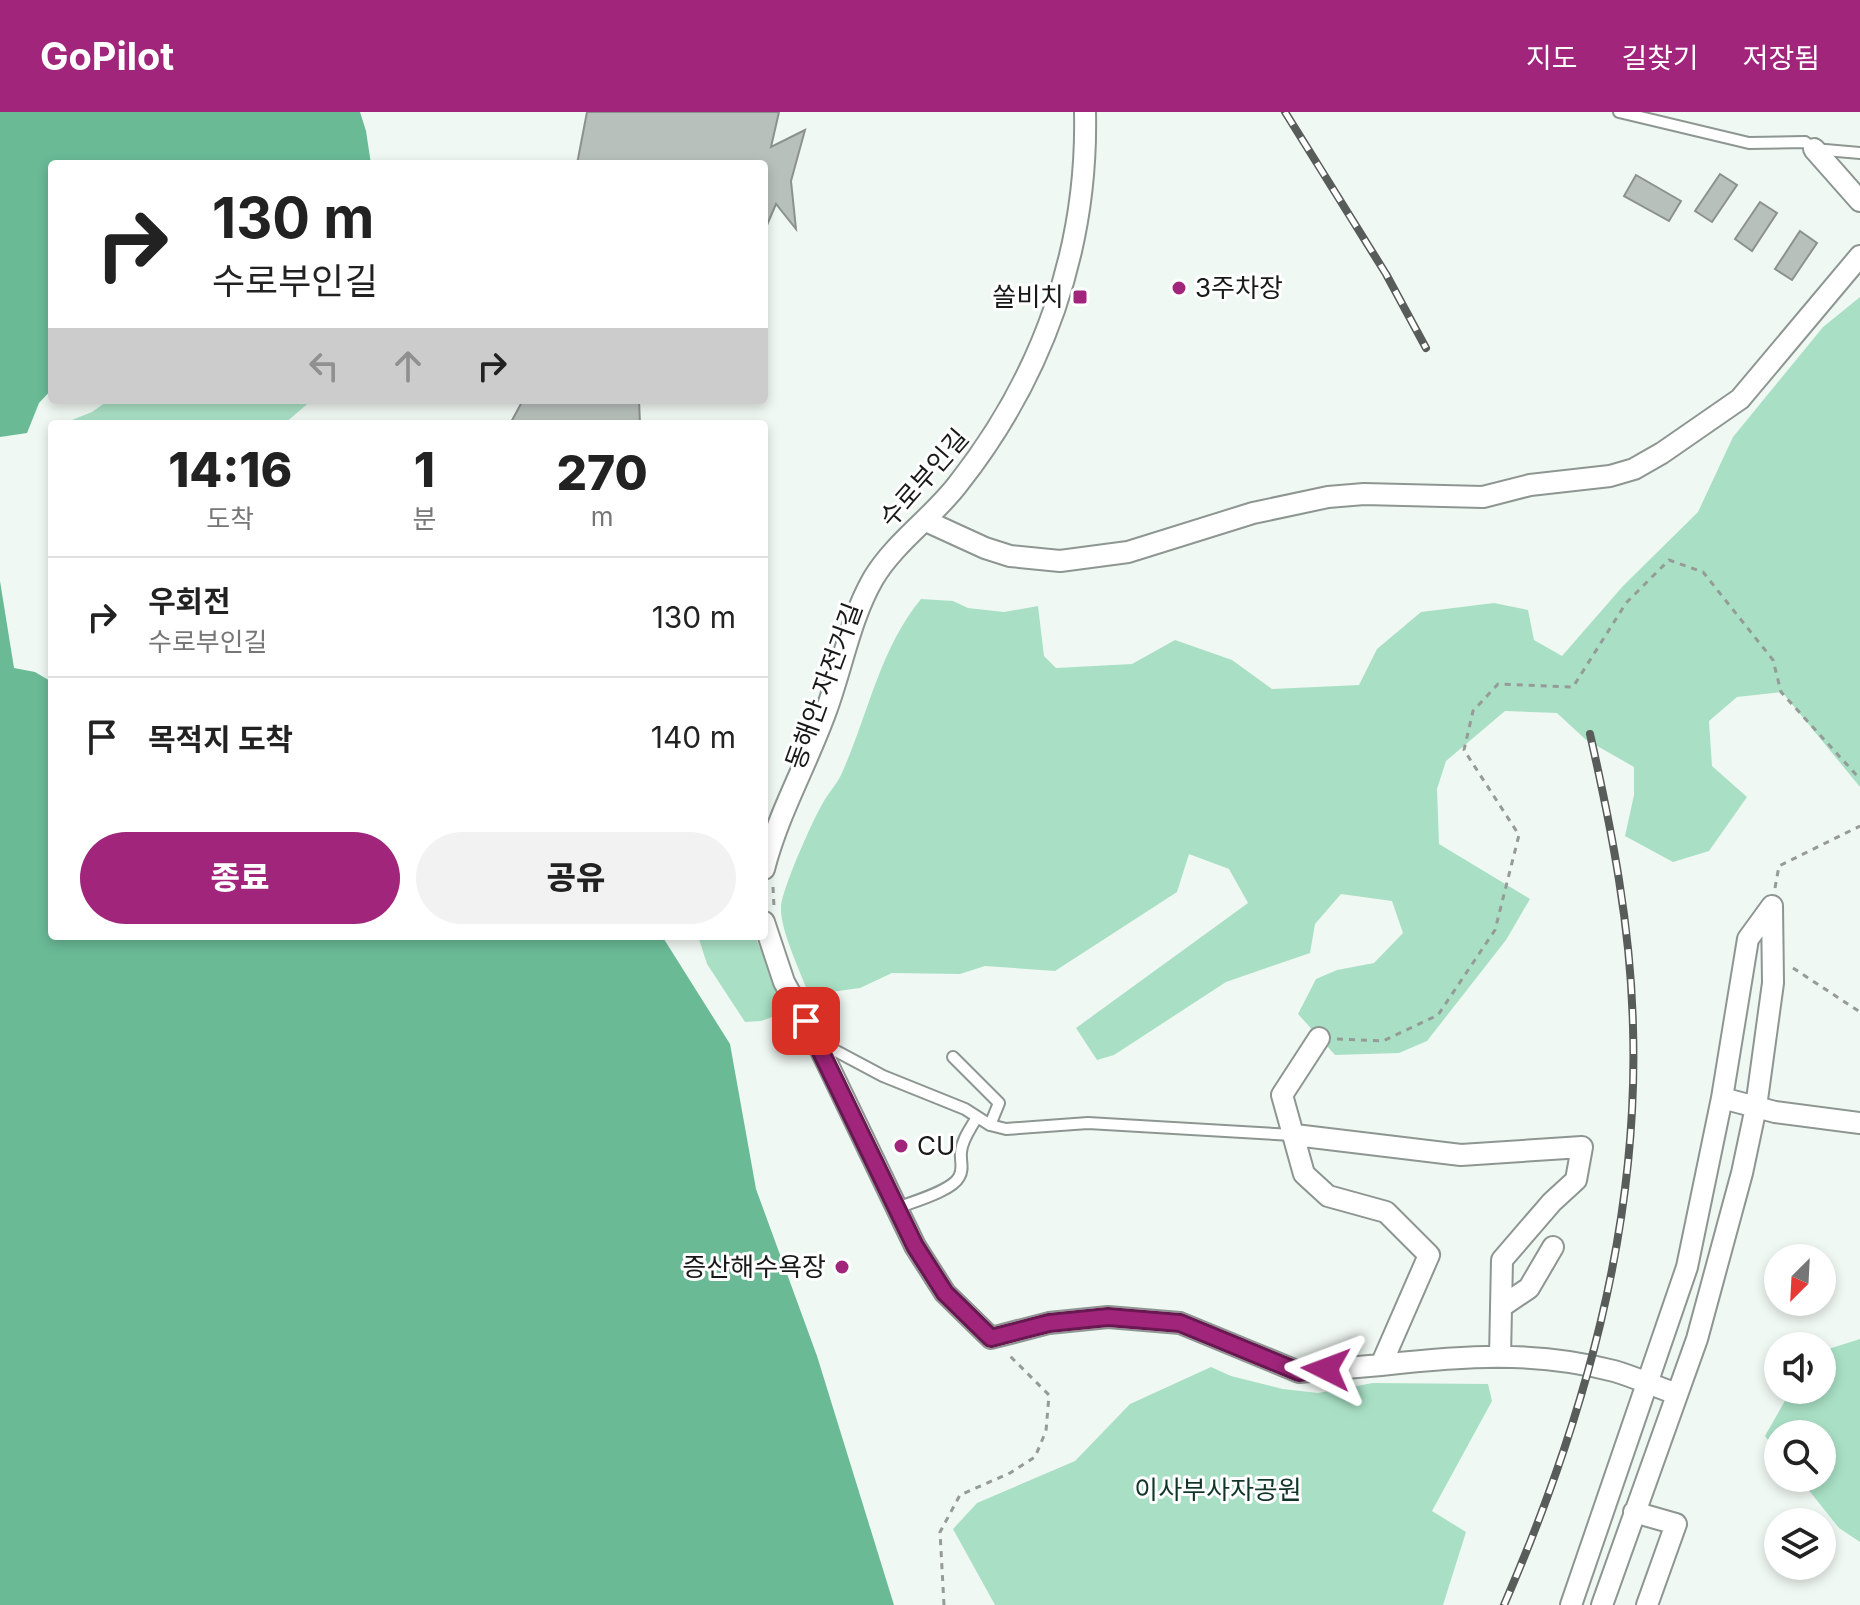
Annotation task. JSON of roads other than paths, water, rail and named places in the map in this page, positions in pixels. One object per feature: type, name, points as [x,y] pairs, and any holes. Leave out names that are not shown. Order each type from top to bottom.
[{"type":"street","name":"수로부인길","points":[[770,873],[775,833],[825,714],[864,596],[886,561],[956,487],[997,431],[1028,376],[1052,320],[1079,217],[1085,156],[1085,112]]},
{"type":"street","points":[[1814,149],[1860,201]]},
{"type":"street","points":[[926,521],[972,543],[1010,556],[1060,561],[1128,552],[1253,513],[1328,497],[1364,494],[1483,497],[1530,485],[1610,476],[1634,469],[1662,453],[1740,399],[1860,256]]},
{"type":"street","points":[[1571,1605],[1687,1267],[1722,1098],[1748,939],[1772,906],[1773,983],[1756,1107],[1742,1173],[1697,1339],[1602,1605]]},
{"type":"street","points":[[769,916],[784,982],[816,1040],[915,1246],[945,1293],[991,1338],[1049,1323],[1108,1317],[1180,1323],[1299,1372],[1465,1356],[1538,1358],[1599,1369],[1677,1394]]},
{"type":"street","points":[[1319,1038],[1282,1095],[1304,1174],[1328,1196],[1386,1212],[1429,1255],[1381,1365]]},
{"type":"street","points":[[1722,1098],[1756,1107],[1860,1123]]},
{"type":"street","points":[[1295,1135],[1461,1155],[1582,1147],[1576,1180],[1552,1202],[1502,1260],[1500,1357]]},
{"type":"street","points":[[1501,1307],[1529,1288],[1553,1247]]},
{"type":"street","points":[[1634,1512],[1676,1524],[1647,1605]]},
{"type":"lane","points":[[1619,112],[1749,143],[1805,142],[1814,149],[1860,153]]},
{"type":"lane","points":[[816,1040],[883,1076],[965,1109],[990,1125],[1006,1129],[1088,1123],[1295,1135]]},
{"type":"lane","points":[[953,1057],[999,1103],[990,1125]]},
{"type":"lane","points":[[897,1208],[958,1180],[962,1169],[963,1142],[977,1117]]},
{"type":"railway","points":[[1285,112],[1386,274],[1426,348]]},
{"type":"railway","points":[[1504,1605],[1558,1466],[1581,1395],[1616,1250],[1626,1177],[1632,1103],[1633,1028],[1629,954],[1613,843],[1590,734]]},
{"type":"place","name":"3주차장","points":[[1179,288]]},
{"type":"place","name":"쏠비치","points":[[1080,297]]},
{"type":"place","name":"CU","points":[[901,1146]]},
{"type":"place","name":"증산해수욕장","points":[[842,1267]]},
{"type":"park label","name":"이사부사자공원","points":[[1218,1490]]}]
